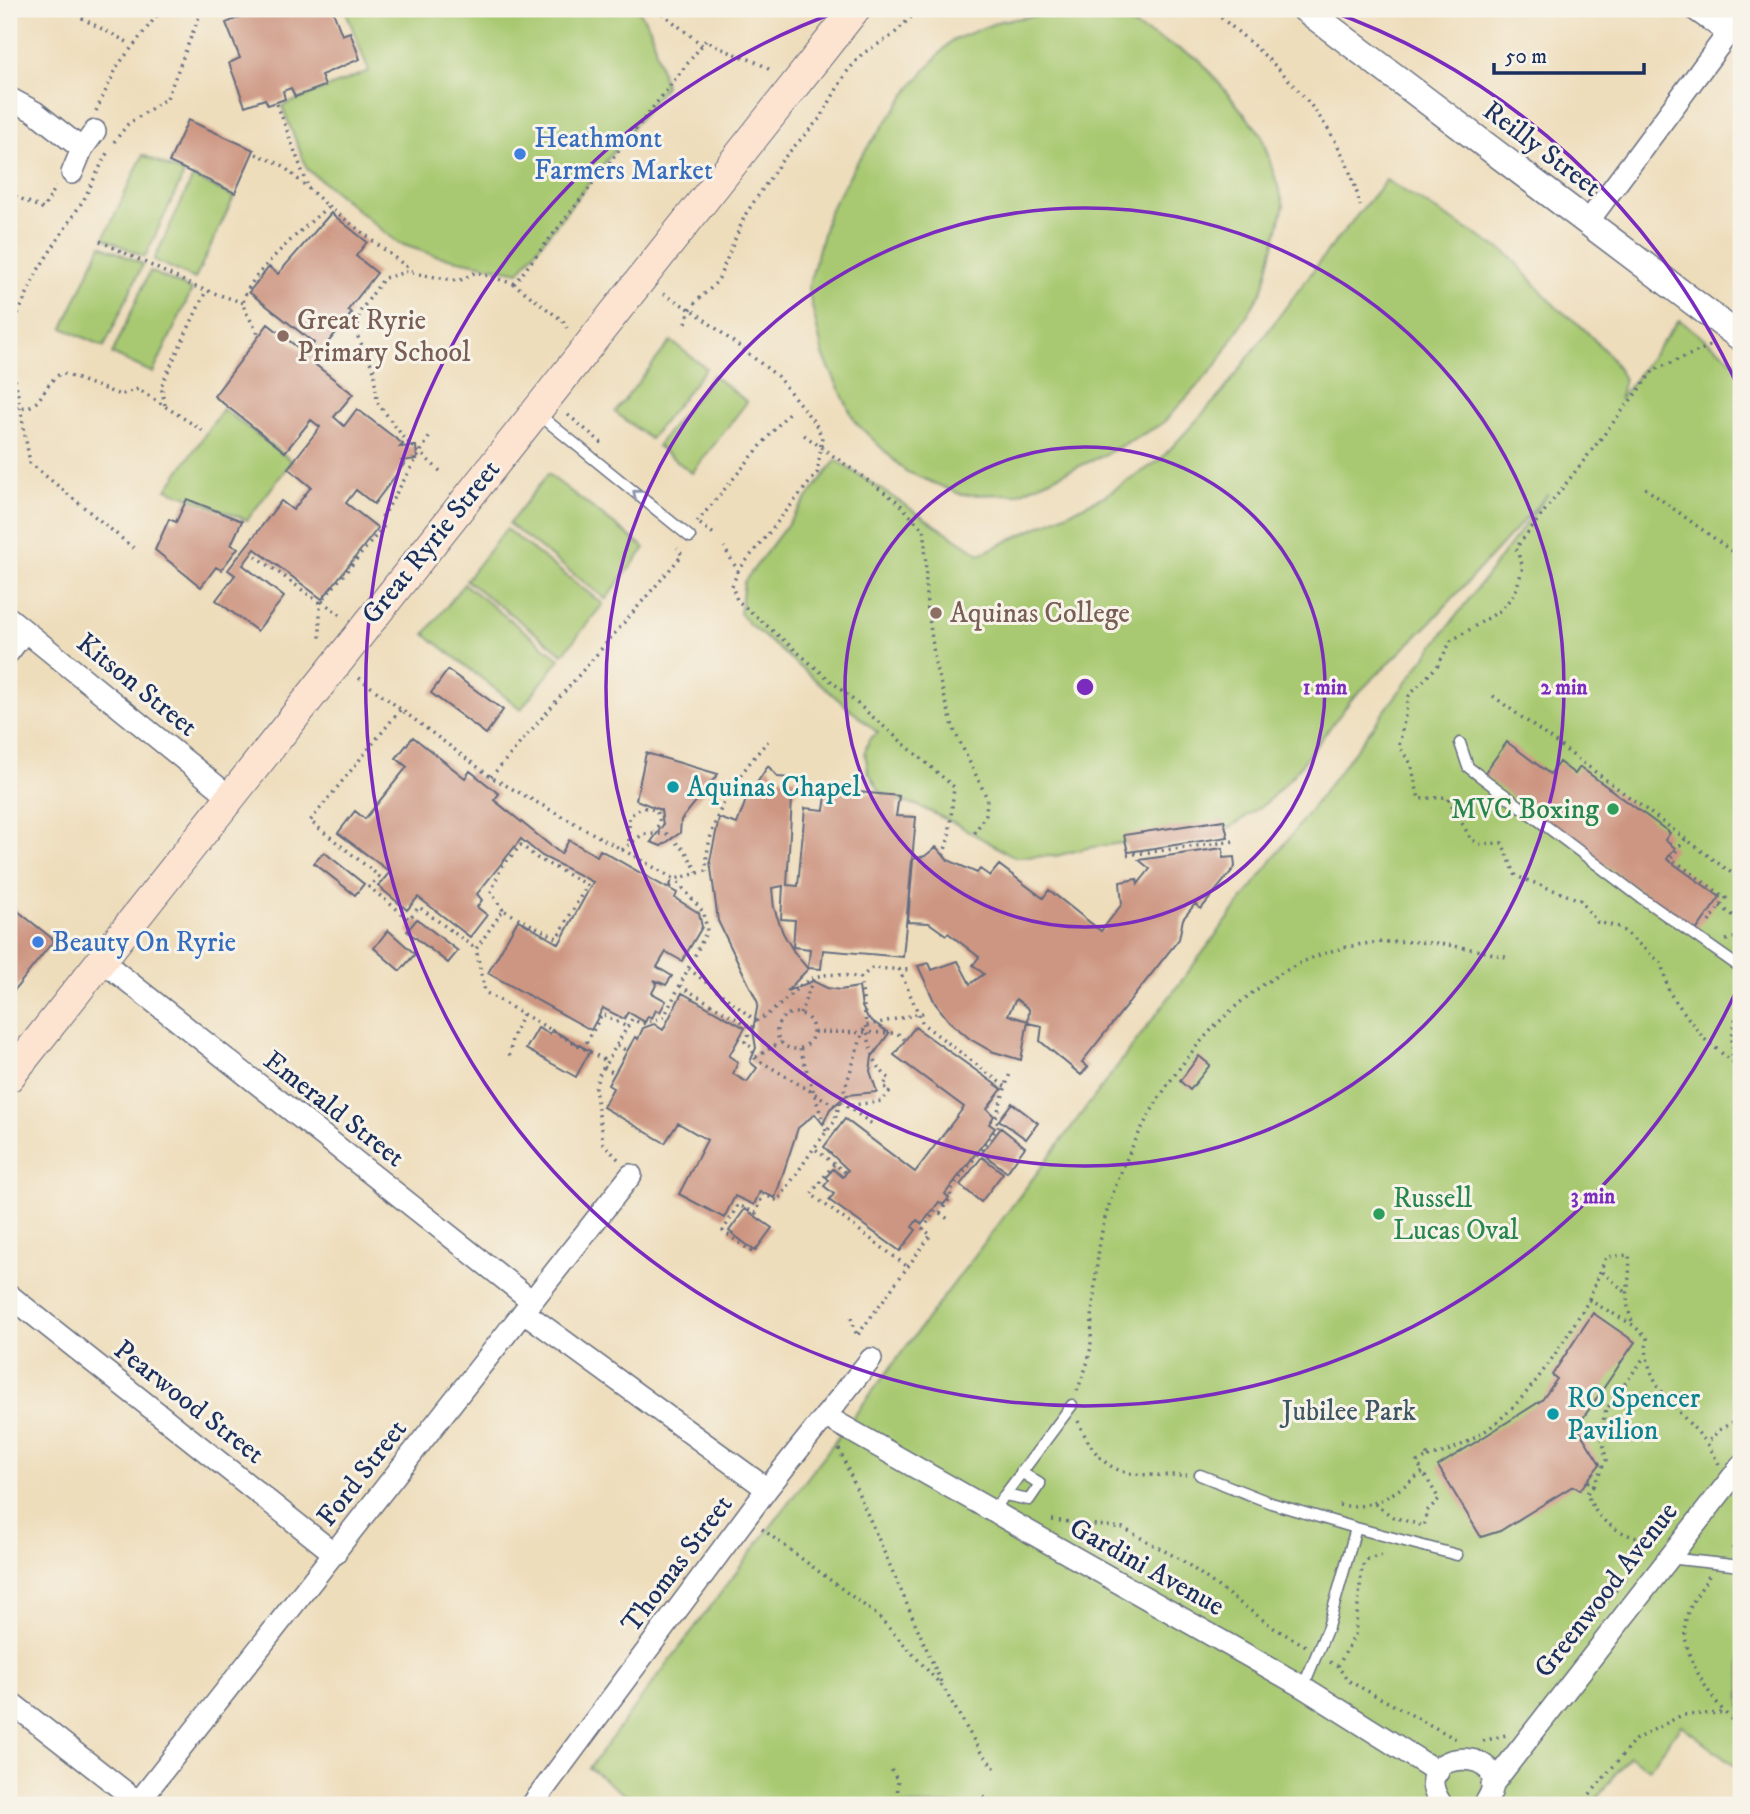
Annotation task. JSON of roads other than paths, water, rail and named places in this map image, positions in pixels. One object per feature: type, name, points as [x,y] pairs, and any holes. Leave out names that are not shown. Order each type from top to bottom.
[{"type":"main road","name":"Great Ryrie Street","points":[[9,1077],[855,9]]},
{"type":"street","name":"Reilly Street","points":[[1305,9],[1741,338]]},
{"type":"street","points":[[1694,9],[1728,33]]},
{"type":"street","points":[[1587,223],[1741,16]]},
{"type":"street","points":[[9,98],[35,112],[82,149]]},
{"type":"street","points":[[72,173],[82,149],[95,131]]},
{"type":"street","points":[[9,652],[17,625]]},
{"type":"street","name":"Kitson Street","points":[[17,625],[229,796]]},
{"type":"street","name":"Emerald Street","points":[[101,960],[528,1306],[767,1489]]},
{"type":"street","name":"Ford Street","points":[[137,1804],[635,1172]]},
{"type":"street","name":"Pearwood Street","points":[[9,1295],[335,1553]]},
{"type":"street","name":"Thomas Street","points":[[532,1805],[767,1489],[871,1359]]},
{"type":"street","name":"Gardini Avenue","points":[[825,1416],[1303,1687],[1438,1772]]},
{"type":"street","name":"Greenwood Avenue","points":[[1484,1805],[1492,1785],[1516,1750],[1660,1550],[1741,1466]]},
{"type":"street","points":[[9,1701],[137,1804]]},
{"type":"street","points":[[1479,1762],[1516,1750]]},
{"type":"street","points":[[1442,1805],[1435,1791],[1438,1772],[1456,1758],[1466,1757],[1479,1762],[1486,1769],[1492,1785]]},
{"type":"lane","points":[[534,411],[690,537]]},
{"type":"lane","points":[[1460,743],[1468,767],[1640,897],[1741,968]]},
{"type":"lane","points":[[992,1512],[1072,1405]]},
{"type":"lane","points":[[1005,1495],[1029,1500],[1040,1484],[1021,1472]]},
{"type":"lane","points":[[1200,1475],[1270,1503],[1457,1555]]},
{"type":"lane","points":[[1303,1687],[1328,1627],[1356,1528]]},
{"type":"lane","points":[[1660,1550],[1718,1564],[1741,1566]]},
{"type":"place","name":"Heathmont Farmers Market","points":[[520,154]]},
{"type":"place","name":"Great Ryrie Primary School","points":[[283,336]]},
{"type":"place","name":"Aquinas College","points":[[936,613]]},
{"type":"place","name":"Aquinas Chapel","points":[[673,787]]},
{"type":"place","name":"MVC Boxing","points":[[1613,809]]},
{"type":"place","name":"Beauty On Ryrie","points":[[38,942]]},
{"type":"place","name":"Russell Lucas Oval","points":[[1379,1214]]},
{"type":"place","name":"RO Spencer Pavilion","points":[[1553,1414]]},
{"type":"park label","name":"Jubilee Park","points":[[1349,1411]]}]
